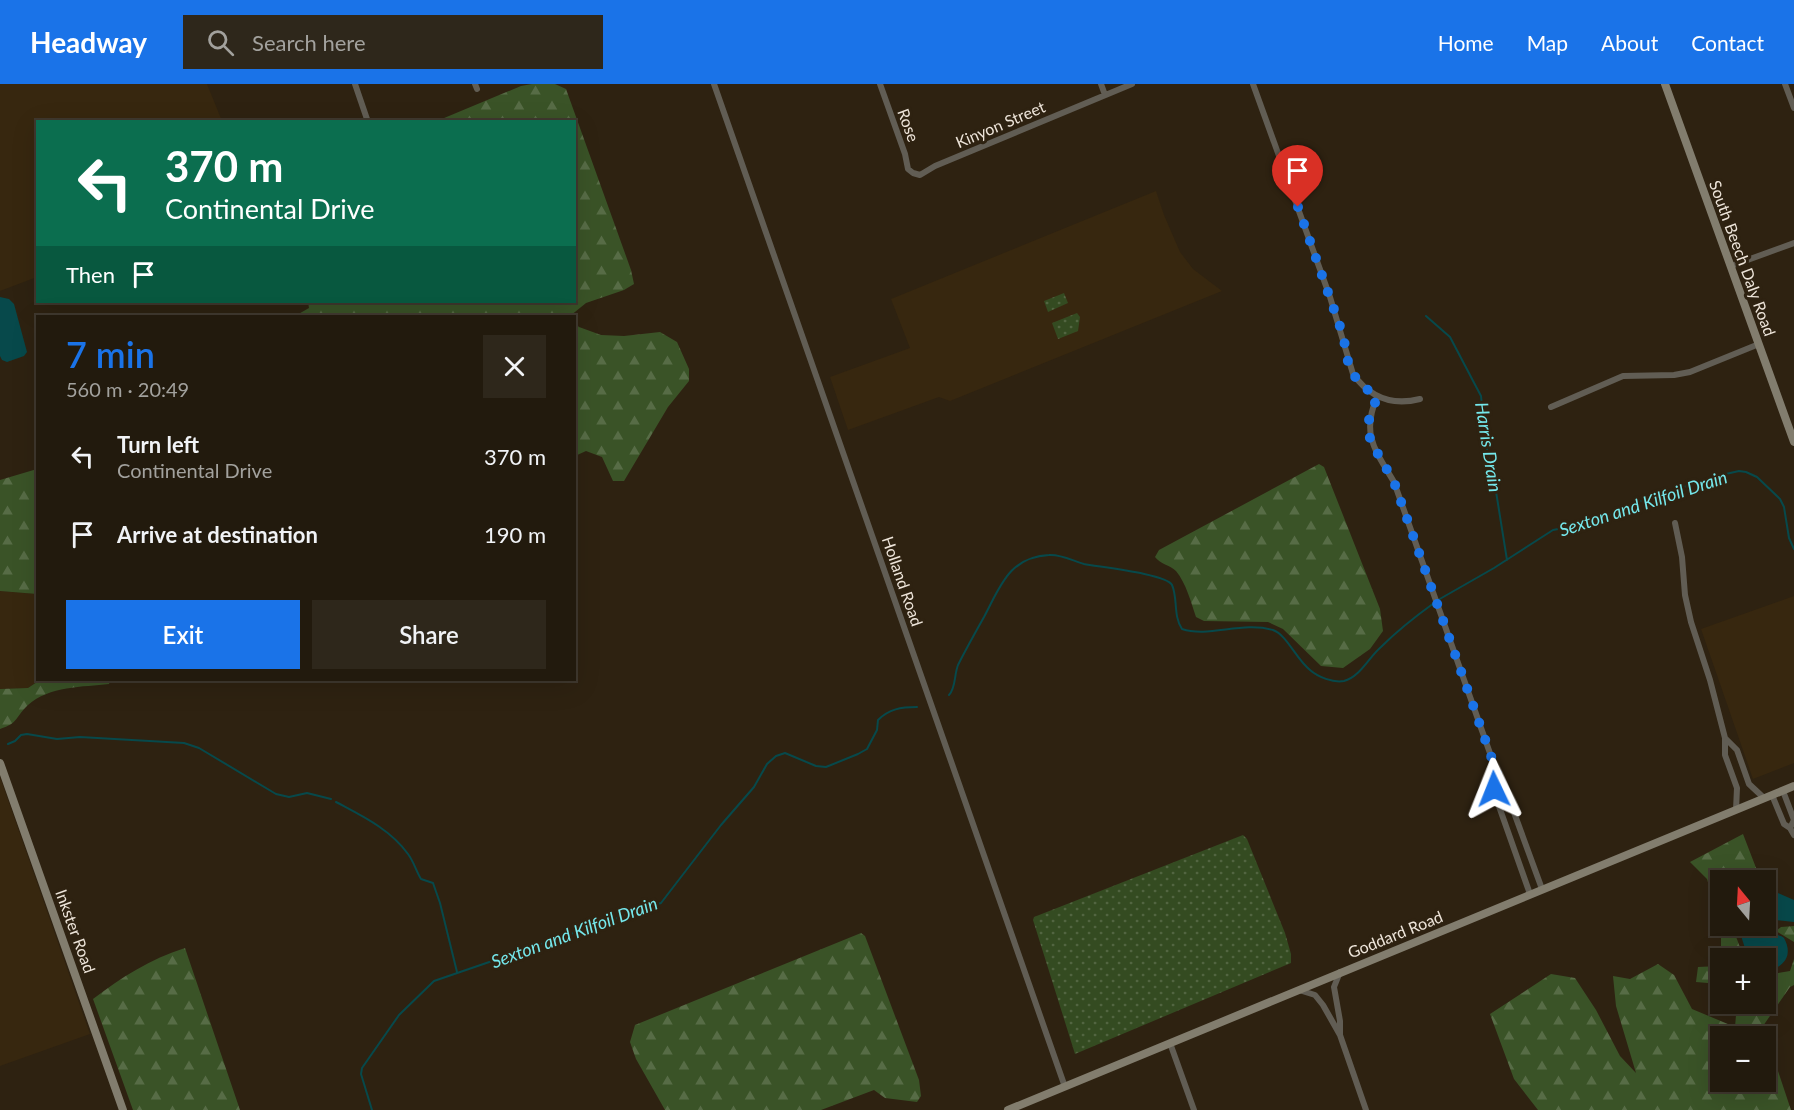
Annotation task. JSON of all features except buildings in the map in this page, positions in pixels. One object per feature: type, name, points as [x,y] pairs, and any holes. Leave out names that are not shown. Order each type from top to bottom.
[{"type":"main road","name":"South Beech Daly Road","points":[[1665,84],[1794,442]]},
{"type":"main road","name":"Inkster Road","points":[[0,763],[123,1110]]},
{"type":"main road","name":"Goddard Road","points":[[1008,1110],[1794,786]]},
{"type":"street","points":[[354,84],[367,120]]},
{"type":"street","name":"Holland Road","points":[[714,84],[1065,1087]]},
{"type":"street","name":"Rose","points":[[880,84],[905,154],[908,169],[913,173]]},
{"type":"street","points":[[1101,84],[1105,95]]},
{"type":"street","name":"Kinyon Street","points":[[913,173],[924,174],[935,166],[1132,84]]},
{"type":"street","points":[[1252,84],[1330,297],[1343,335],[1349,367],[1359,383],[1377,397],[1400,402],[1420,399]]},
{"type":"street","points":[[1785,84],[1794,108]]},
{"type":"street","points":[[1731,266],[1794,243]]},
{"type":"street","points":[[1551,407],[1623,376],[1674,375],[1690,372],[1759,344]]},
{"type":"street","points":[[1377,397],[1369,420],[1370,440],[1394,482],[1497,773],[1542,889]]},
{"type":"street","points":[[1675,523],[1682,557],[1684,595],[1725,738],[1725,755],[1737,788],[1736,810]]},
{"type":"street","points":[[1725,738],[1737,750],[1749,784],[1768,796],[1784,824],[1794,835]]},
{"type":"street","points":[[1497,773],[1493,785],[1494,795],[1530,894]]},
{"type":"street","points":[[1783,791],[1794,820],[1790,828]]},
{"type":"street","points":[[1340,972],[1334,987],[1340,1035]]},
{"type":"street","points":[[1299,990],[1315,995],[1340,1035],[1366,1110]]},
{"type":"street","points":[[1170,1043],[1194,1110]]},
{"type":"shaded area","points":[[0,84],[207,84],[222,120],[36,120],[36,277],[0,291]]},
{"type":"shaded area","points":[[1156,191],[1180,252],[1193,269],[1222,291],[950,401],[939,397],[848,430],[830,377],[910,348],[891,299]]},
{"type":"shaded area","points":[[0,591],[36,594],[36,681],[38,681],[28,688],[0,689]]},
{"type":"shaded area","points":[[1794,596],[1794,763],[1753,779],[1701,629]]},
{"type":"shaded area","points":[[0,777],[90,1034],[0,1066]]},
{"type":"green space","points":[[555,84],[566,89],[634,284],[624,290],[586,303],[571,315],[297,315],[309,308],[308,303],[576,303],[576,120],[439,120],[521,86]]},
{"type":"green space","points":[[1064,293],[1068,303],[1048,312],[1044,301]]},
{"type":"green space","points":[[1077,313],[1080,317],[1078,331],[1058,339],[1052,323]]},
{"type":"green space","points":[[576,324],[601,335],[624,336],[660,332],[677,342],[689,369],[689,381],[668,407],[624,481],[613,481],[602,457],[586,451],[576,456]]},
{"type":"green space","points":[[1319,464],[1324,467],[1380,609],[1383,631],[1370,649],[1343,668],[1321,666],[1283,629],[1268,622],[1204,621],[1196,617],[1180,576],[1174,569],[1155,557],[1159,550]]},
{"type":"green space","points":[[36,469],[36,594],[0,591],[0,480]]},
{"type":"green space","points":[[38,681],[110,681],[109,684],[67,688],[46,694],[28,705],[11,724],[0,729],[0,689],[28,688]]},
{"type":"green space","points":[[1743,834],[1757,870],[1710,870],[1710,888],[1707,879],[1690,862]]},
{"type":"green space","points":[[1243,835],[1247,839],[1285,933],[1291,963],[1075,1054],[1033,920],[1034,917]]},
{"type":"green space","points":[[1794,926],[1794,942],[1776,931],[1781,927]]},
{"type":"green space","points":[[861,933],[865,936],[919,1080],[921,1096],[917,1102],[885,1098],[874,1090],[821,1110],[665,1110],[636,1059],[630,1042],[635,1025]]},
{"type":"green space","points":[[1721,936],[1736,936],[1740,948],[1721,948]]},
{"type":"green space","points":[[185,948],[240,1110],[133,1110],[93,999],[137,969]]},
{"type":"green space","points":[[1794,959],[1794,985],[1790,987],[1776,1007],[1776,973],[1790,971]]},
{"type":"green space","points":[[1658,964],[1674,975],[1692,1009],[1733,1026],[1710,1026],[1710,1092],[1776,1092],[1776,1065],[1791,1110],[1538,1110],[1514,1079],[1490,1014],[1551,974],[1575,978],[1596,1010],[1620,1056],[1636,1073],[1616,1006],[1613,976],[1630,979]]},
{"type":"green space","points":[[1710,966],[1710,983],[1696,982],[1698,967]]},
{"type":"green space","points":[[1736,1014],[1771,1014],[1763,1026],[1735,1026]]},
{"type":"water","points":[[0,297],[9,299],[14,304],[27,352],[24,356],[7,362],[0,356]]},
{"type":"water","points":[[1776,893],[1794,900],[1794,922],[1776,920]]},
{"type":"water","points":[[1776,934],[1784,938],[1788,950],[1785,960],[1776,967],[1776,948],[1745,948],[1741,936]]},
{"type":"waterway","name":"Harris Drain","points":[[1426,316],[1450,337],[1481,396],[1486,445],[1507,560]]},
{"type":"waterway","name":"Sexton and Kilfoil Drain","points":[[1438,600],[1553,530],[1599,521],[1632,504],[1739,471],[1757,477],[1780,499],[1784,507],[1789,538],[1794,549]]},
{"type":"waterway","name":"Sexton and Kilfoil Drain","points":[[949,695],[953,689],[958,665],[1001,585],[1015,568],[1035,557],[1058,556],[1084,564],[1146,574],[1167,581],[1174,590],[1177,618],[1182,629],[1203,632],[1250,627],[1273,630],[1283,637],[1310,670],[1321,677],[1335,681],[1350,679],[1394,635],[1434,603]]},
{"type":"waterway","name":"Sexton and Kilfoil Drain","points":[[372,1110],[361,1074],[362,1068],[399,1015],[434,981],[661,903],[721,825],[754,787],[767,764],[776,756],[785,753],[816,766],[826,767],[867,749],[877,730],[878,720],[886,713],[901,708],[917,707]]},
{"type":"waterway","points":[[8,744],[21,735],[27,734],[57,739],[80,737],[184,743],[199,748],[276,794],[289,797],[307,793],[331,799]]},
{"type":"waterway","points":[[336,802],[393,837],[410,857],[421,879],[433,883],[457,972]]},
{"type":"route","points":[[1298,207],[1343,335],[1349,367],[1359,383],[1377,397],[1369,420],[1370,440],[1394,482],[1432,588],[1497,773],[1494,789]]}]
